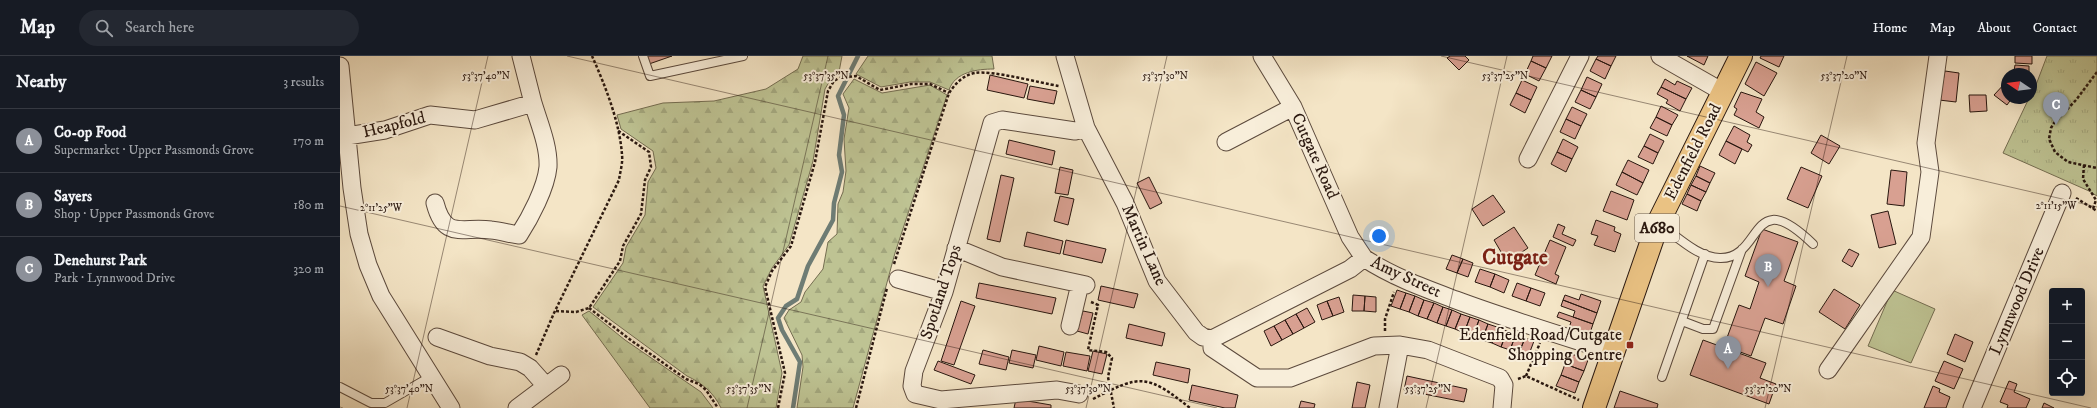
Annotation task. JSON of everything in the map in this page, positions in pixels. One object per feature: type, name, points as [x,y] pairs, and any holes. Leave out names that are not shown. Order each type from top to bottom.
[{"type":"main road","name":"Edenfield Road","points":[[1594,407],[1658,223],[1741,56]]},
{"type":"street","points":[[435,203],[438,227],[464,230],[492,230],[521,239],[541,191],[548,167],[544,142],[521,56]]},
{"type":"street","name":"Martin Lane","points":[[1065,56],[1086,128],[1125,203],[1157,281],[1196,332],[1212,339]]},
{"type":"street","name":"Cutgate Road","points":[[1262,56],[1293,107],[1350,237],[1364,258]]},
{"type":"street","points":[[1528,159],[1580,56]]},
{"type":"street","points":[[1660,56],[1723,92]]},
{"type":"street","points":[[1828,370],[1921,237],[1930,172],[1926,143],[1938,56]]},
{"type":"street","points":[[340,66],[347,136],[346,188],[368,265],[378,290],[430,377],[451,408]]},
{"type":"street","name":"Heapfold","points":[[347,136],[385,130],[430,116],[475,120],[533,103]]},
{"type":"street","points":[[1226,142],[1293,107]]},
{"type":"street","name":"Spotland Tops","points":[[1085,397],[1057,390],[941,400],[915,394],[912,386],[914,371],[944,292],[992,124],[1002,120],[1075,131],[1086,128]]},
{"type":"street","name":"Lynnwood Drive","points":[[1972,408],[2062,193]]},
{"type":"street","points":[[956,248],[1002,267],[1081,288],[1070,326]]},
{"type":"street","name":"Amy Street","points":[[1212,339],[1350,269],[1364,258],[1383,270],[1400,278],[1490,313],[1613,352]]},
{"type":"street","points":[[893,277],[944,292]]},
{"type":"street","points":[[437,337],[454,349],[520,362],[530,368],[546,386]]},
{"type":"street","points":[[1212,339],[1212,348],[1257,378],[1290,378],[1374,346],[1393,346],[1428,350],[1500,378],[1504,385],[1502,408]]},
{"type":"street","points":[[1388,408],[1393,346]]},
{"type":"street","points":[[517,408],[561,376]]},
{"type":"lane","points":[[642,56],[650,76],[743,56]]},
{"type":"lane","points":[[1682,321],[1704,329],[1713,328],[1742,249],[1762,224],[1771,220],[1783,221],[1800,231],[1813,244]]},
{"type":"lane","points":[[1658,223],[1700,253],[1720,258],[1731,256],[1742,249]]},
{"type":"lane","points":[[1662,377],[1705,254]]},
{"type":"lane","points":[[340,387],[371,403],[385,403],[430,377]]},
{"type":"path","points":[[530,368],[619,180],[623,157],[617,130],[602,80],[592,56]]},
{"type":"path","points":[[856,408],[893,277],[949,93],[957,82],[965,77],[983,72],[1075,90]]},
{"type":"path","points":[[2097,72],[2076,100],[2054,123],[2050,134],[2052,146],[2061,158],[2068,162],[2097,168]]},
{"type":"path","points":[[778,408],[785,373],[765,287],[772,271],[791,246],[815,162],[828,91],[834,81],[840,78],[856,76],[880,90],[911,84],[930,84],[949,93]]},
{"type":"path","points":[[556,311],[576,312],[590,308],[620,261],[623,246],[642,214],[644,180],[651,167],[649,152],[617,130]]},
{"type":"path","points":[[2084,165],[2083,179],[2096,200],[2094,209]]},
{"type":"path","points":[[2062,193],[2097,211]]},
{"type":"path","points":[[1393,346],[1385,319],[1400,278]]},
{"type":"path","points":[[1081,288],[1098,305],[1088,350],[1106,352],[1112,358],[1108,378],[1114,408]]},
{"type":"path","points":[[590,308],[632,341],[686,379],[699,384],[706,390],[718,408]]},
{"type":"path","points":[[1504,385],[1526,376],[1545,330]]},
{"type":"path","points":[[1526,376],[1594,407]]},
{"type":"path","points":[[1085,397],[1111,390],[1128,382],[1144,381],[1155,384],[1190,408]]},
{"type":"green space","points":[[803,56],[842,56],[839,72],[832,77],[825,89],[813,161],[789,245],[772,268],[763,286],[782,373],[776,408],[721,408],[715,398],[703,385],[687,376],[593,307],[623,263],[626,247],[645,215],[648,182],[656,168],[653,151],[621,129],[617,115],[663,103],[714,101],[766,89],[798,69]]},
{"type":"green space","points":[[868,56],[992,56],[994,69],[974,71],[961,75],[952,84],[949,90],[930,82],[910,82],[881,87],[856,74]]},
{"type":"green space","points":[[2047,56],[2097,56],[2097,196],[2089,191],[2003,153],[2026,104],[2037,104],[2037,82]]},
{"type":"green space","points":[[854,79],[882,93],[930,85],[947,95],[895,253],[853,408],[797,408],[803,367],[802,355],[784,318],[789,310],[801,302],[805,292],[823,269],[828,242],[837,234],[838,204],[843,192],[846,171],[844,139],[849,108],[843,94]]},
{"type":"green space","points":[[1892,290],[1935,309],[1911,363],[1868,346]]},
{"type":"green space","points":[[589,311],[625,340],[701,392],[713,408],[650,408],[582,315]]},
{"type":"building","points":[[647,56],[672,56],[649,64]]},
{"type":"building","points":[[1450,56],[1465,56],[1469,60],[1459,70],[1447,58]]},
{"type":"building","points":[[1533,56],[1552,56],[1546,68],[1531,61]]},
{"type":"building","points":[[1598,56],[1616,56],[1611,66],[1596,59]]},
{"type":"building","points":[[1687,56],[1708,56],[1704,65]]},
{"type":"building","points":[[1761,56],[1784,56],[1779,67],[1760,58]]},
{"type":"building","points":[[2015,56],[2032,56],[2032,64],[2015,63]]},
{"type":"building","points":[[1596,59],[1611,66],[1605,79],[1590,71]]},
{"type":"building","points":[[1531,61],[1546,68],[1539,81],[1525,74]]},
{"type":"building","points":[[1756,62],[1777,73],[1764,96],[1745,84]]},
{"type":"building","points":[[2015,65],[2029,66],[2029,68],[2014,68]]},
{"type":"building","points":[[1945,71],[1959,73],[1956,102],[1939,100]]},
{"type":"building","points":[[990,75],[1028,84],[1024,98],[987,90]]},
{"type":"building","points":[[1587,77],[1602,84],[1596,97],[1581,90]]},
{"type":"building","points":[[1665,79],[1675,85],[1677,81],[1692,88],[1686,99],[1661,87]]},
{"type":"building","points":[[1522,80],[1537,87],[1531,100],[1516,93]]},
{"type":"building","points":[[1030,86],[1057,91],[1054,104],[1027,99]]},
{"type":"building","points":[[1661,87],[1686,99],[1680,111],[1666,103],[1668,100],[1657,94]]},
{"type":"building","points":[[2001,87],[2001,100],[1994,95]]},
{"type":"building","points":[[1581,90],[1596,97],[1590,109],[1575,102]]},
{"type":"building","points":[[1741,92],[1762,99],[1756,112],[1764,117],[1759,128],[1734,115],[1737,109],[1734,107]]},
{"type":"building","points":[[1516,93],[1531,100],[1525,113],[1510,105]]},
{"type":"building","points":[[1969,95],[1986,95],[1987,111],[1970,112]]},
{"type":"building","points":[[1661,106],[1678,115],[1672,125],[1656,117]]},
{"type":"building","points":[[1572,107],[1587,114],[1581,126],[1566,119]]},
{"type":"building","points":[[1656,117],[1672,125],[1667,136],[1650,128]]},
{"type":"building","points":[[1566,119],[1581,126],[1575,139],[1560,132]]},
{"type":"building","points":[[1734,126],[1750,135],[1747,142],[1752,145],[1748,152],[1726,141]]},
{"type":"building","points":[[1650,134],[1664,141],[1658,153],[1644,146]]},
{"type":"building","points":[[1821,135],[1840,146],[1829,164],[1811,153]]},
{"type":"building","points":[[1563,139],[1578,147],[1572,159],[1557,152]]},
{"type":"building","points":[[1009,140],[1055,151],[1052,165],[1006,154]]},
{"type":"building","points":[[1726,141],[1742,149],[1735,164],[1719,155]]},
{"type":"building","points":[[1644,146],[1658,153],[1653,164],[1638,157]]},
{"type":"building","points":[[1557,152],[1572,159],[1566,172],[1551,164]]},
{"type":"building","points":[[1628,160],[1649,170],[1643,183],[1622,172]]},
{"type":"building","points":[[1700,166],[1715,173],[1710,183],[1696,176]]},
{"type":"building","points":[[1060,167],[1073,170],[1068,195],[1055,193]]},
{"type":"building","points":[[1801,167],[1822,176],[1808,208],[1787,199]]},
{"type":"building","points":[[1891,170],[1907,172],[1904,206],[1887,204]]},
{"type":"building","points":[[1622,172],[1643,183],[1637,195],[1616,185]]},
{"type":"building","points":[[1001,175],[1014,178],[1000,242],[987,239]]},
{"type":"building","points":[[1696,176],[1710,183],[1706,192],[1691,185]]},
{"type":"building","points":[[1149,177],[1162,203],[1150,209],[1137,183]]},
{"type":"building","points":[[1691,185],[1706,192],[1701,201],[1687,194]]},
{"type":"building","points":[[1611,191],[1634,200],[1627,220],[1603,211]]},
{"type":"building","points":[[1687,194],[1701,201],[1697,211],[1682,204]]},
{"type":"building","points":[[1493,195],[1505,212],[1483,226],[1472,209]]},
{"type":"building","points":[[1060,196],[1074,199],[1068,225],[1054,221]]},
{"type":"building","points":[[1888,211],[1896,244],[1879,248],[1871,215]]},
{"type":"building","points":[[1596,220],[1615,227],[1614,231],[1621,234],[1615,252],[1594,245],[1598,236],[1591,234]]},
{"type":"building","points":[[1558,224],[1565,227],[1562,234],[1576,240],[1573,246],[1553,237]]},
{"type":"building","points":[[1514,227],[1528,248],[1507,262],[1494,240]]},
{"type":"building","points":[[1762,229],[1798,242],[1784,281],[1796,286],[1783,324],[1765,318],[1751,356],[1724,346],[1739,305],[1750,309],[1759,282],[1745,276]]},
{"type":"building","points":[[1027,232],[1063,241],[1060,254],[1024,246]]},
{"type":"building","points":[[1066,240],[1106,249],[1102,263],[1063,254]]},
{"type":"building","points":[[1550,240],[1566,247],[1555,274],[1559,276],[1556,284],[1535,275]]},
{"type":"building","points":[[1849,249],[1859,254],[1852,267],[1842,261]]},
{"type":"building","points":[[1452,255],[1463,259],[1457,273],[1446,269]]},
{"type":"building","points":[[1463,259],[1473,263],[1468,277],[1457,273]]},
{"type":"building","points":[[1480,269],[1495,274],[1490,287],[1475,282]]},
{"type":"building","points":[[1495,274],[1509,280],[1504,293],[1490,287]]},
{"type":"building","points":[[979,283],[1056,298],[1052,314],[976,298]]},
{"type":"building","points":[[1517,283],[1531,288],[1526,301],[1512,296]]},
{"type":"building","points":[[1101,286],[1138,294],[1134,308],[1098,300]]},
{"type":"building","points":[[1531,288],[1545,293],[1540,306],[1526,301]]},
{"type":"building","points":[[1834,289],[1860,305],[1845,329],[1819,312]]},
{"type":"building","points":[[1397,290],[1406,293],[1400,309],[1391,306]]},
{"type":"building","points":[[1406,293],[1415,296],[1409,312],[1400,309]]},
{"type":"building","points":[[1581,294],[1601,301],[1597,313],[1563,300],[1565,295],[1579,300]]},
{"type":"building","points":[[1353,295],[1365,296],[1364,311],[1352,311]]},
{"type":"building","points":[[1365,296],[1376,297],[1376,312],[1364,311]]},
{"type":"building","points":[[1415,296],[1424,300],[1418,316],[1409,312]]},
{"type":"building","points":[[1339,297],[1344,312],[1333,316],[1327,301]]},
{"type":"building","points":[[1424,300],[1434,303],[1427,319],[1418,316]]},
{"type":"building","points":[[1563,300],[1597,313],[1593,324],[1573,317],[1575,311],[1561,306]]},
{"type":"building","points":[[961,301],[975,306],[954,365],[941,361]]},
{"type":"building","points":[[1327,301],[1333,316],[1322,320],[1317,305]]},
{"type":"building","points":[[1434,303],[1443,307],[1437,323],[1427,319]]},
{"type":"building","points":[[1443,307],[1452,310],[1446,326],[1437,323]]},
{"type":"building","points":[[1307,308],[1315,322],[1304,328],[1296,314]]},
{"type":"building","points":[[1452,310],[1461,314],[1455,329],[1446,326]]},
{"type":"building","points":[[1083,311],[1093,313],[1088,334],[1077,331]]},
{"type":"building","points":[[1559,312],[1593,324],[1589,336],[1569,328],[1571,322],[1557,317]]},
{"type":"building","points":[[1296,314],[1304,328],[1293,334],[1285,320]]},
{"type":"building","points":[[1461,314],[1470,317],[1464,333],[1455,329]]},
{"type":"building","points":[[1470,317],[1479,320],[1473,336],[1464,333]]},
{"type":"building","points":[[1285,320],[1293,334],[1282,340],[1274,326]]},
{"type":"building","points":[[1479,320],[1488,324],[1482,340],[1473,336]]},
{"type":"building","points":[[1129,324],[1165,333],[1162,346],[1126,338]]},
{"type":"building","points":[[1488,324],[1497,327],[1492,343],[1482,340]]},
{"type":"building","points":[[1274,326],[1282,340],[1271,346],[1264,331]]},
{"type":"building","points":[[1497,327],[1507,331],[1501,347],[1492,343]]},
{"type":"building","points":[[1507,331],[1516,334],[1510,350],[1501,347]]},
{"type":"building","points":[[1516,334],[1525,338],[1519,353],[1510,350]]},
{"type":"building","points":[[1955,334],[1973,342],[1965,362],[1947,354]]},
{"type":"building","points":[[1525,338],[1534,341],[1528,357],[1519,353]]},
{"type":"building","points":[[1703,340],[1766,363],[1760,378],[1776,384],[1769,404],[1690,375]]},
{"type":"building","points":[[1039,346],[1064,352],[1061,366],[1036,360]]},
{"type":"building","points":[[983,350],[1009,357],[1006,370],[979,364]]},
{"type":"building","points":[[1012,350],[1036,355],[1033,368],[1009,363]]},
{"type":"building","points":[[1093,351],[1107,354],[1102,374],[1088,371]]},
{"type":"building","points":[[1066,352],[1090,356],[1087,371],[1063,366]]},
{"type":"building","points":[[1569,353],[1588,360],[1584,371],[1565,364]]},
{"type":"building","points":[[938,361],[975,375],[971,384],[934,370]]},
{"type":"building","points":[[1944,361],[1963,369],[1954,389],[1935,381]]},
{"type":"building","points":[[1156,362],[1190,369],[1188,383],[1153,375]]},
{"type":"building","points":[[1565,364],[1584,371],[1579,382],[1561,375]]},
{"type":"building","points":[[1561,375],[1579,382],[1575,393],[1556,386]]},
{"type":"building","points":[[1407,376],[1467,389],[1464,402],[1404,390]]},
{"type":"building","points":[[2009,381],[2017,384],[2014,392],[2030,399],[2026,408],[2007,408],[2008,405],[2000,402]]},
{"type":"building","points":[[1357,382],[1370,385],[1365,408],[1352,408]]},
{"type":"building","points":[[1192,385],[1238,395],[1235,408],[1225,408],[1189,400]]},
{"type":"building","points":[[1933,386],[1940,389],[1939,392],[1950,397],[1946,408],[1924,408]]},
{"type":"building","points":[[1620,391],[1658,404],[1657,408],[1614,408]]},
{"type":"building","points":[[1016,399],[1051,405],[1051,408],[1014,408]]},
{"type":"building","points":[[1301,401],[1315,404],[1314,408],[1299,408]]},
{"type":"building","points":[[2044,403],[2054,408],[2042,408]]},
{"type":"waterway","points":[[793,408],[800,362],[782,330],[778,318],[786,306],[797,299],[808,266],[833,220],[834,203],[842,172],[839,155],[844,115],[838,96],[858,56]]},
{"type":"place","name":"Denehurst Park","points":[[2056,125]]},
{"type":"place","name":"Sayers","points":[[1768,287]]},
{"type":"place","name":"Edenfield Road/Cutgate Shopping Centre","points":[[1630,345]]},
{"type":"place","name":"Co-op Food","points":[[1728,369]]},
{"type":"district","name":"Cutgate","points":[[1515,258]]}]
